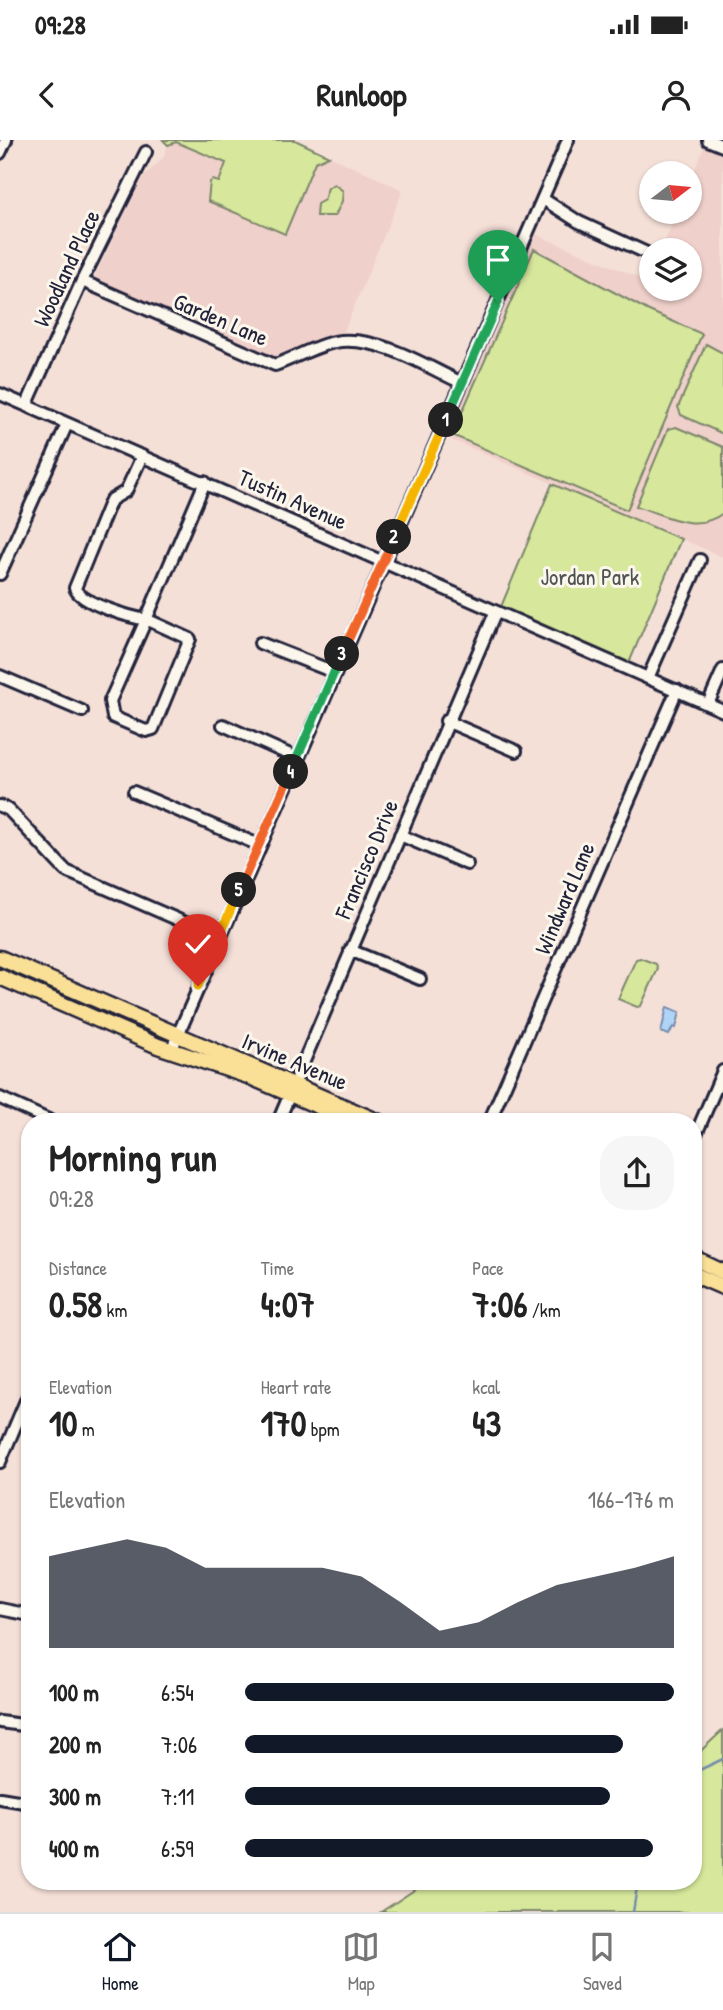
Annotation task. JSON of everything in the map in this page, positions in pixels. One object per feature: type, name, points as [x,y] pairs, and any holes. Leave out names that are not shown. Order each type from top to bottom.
[{"type":"main road","name":"Irvine Avenue","points":[[0,958],[178,1035],[337,1113]]},
{"type":"main road","name":"Irvine Avenue","points":[[0,977],[171,1051],[355,1113]]},
{"type":"main road","points":[[702,1262],[723,1272]]},
{"type":"main road","points":[[702,1278],[723,1287]]},
{"type":"street","points":[[0,153],[6,140]]},
{"type":"street","points":[[171,1051],[218,937],[568,140]]},
{"type":"street","points":[[709,140],[723,146]]},
{"type":"street","name":"Woodland Place","points":[[27,404],[82,281],[146,152]]},
{"type":"street","points":[[543,199],[579,222],[639,250]]},
{"type":"street","name":"Garden Lane","points":[[82,281],[275,365],[338,341],[363,341],[390,349],[462,383]]},
{"type":"street","name":"Tustin Avenue","points":[[0,394],[723,711]]},
{"type":"street","points":[[0,573],[67,424]]},
{"type":"street","points":[[142,456],[126,491],[111,500],[75,588],[80,596],[132,618],[147,617],[188,637],[190,642],[153,729],[146,731],[113,718],[110,701],[147,617],[205,482]]},
{"type":"street","points":[[648,678],[700,560]]},
{"type":"street","name":"Francisco Drive","points":[[282,1113],[446,721],[495,613]]},
{"type":"street","points":[[260,643],[334,672]]},
{"type":"street","points":[[708,704],[723,670]]},
{"type":"street","points":[[0,676],[82,711]]},
{"type":"street","name":"Windward Lane","points":[[493,1113],[677,690]]},
{"type":"street","points":[[446,721],[516,751]]},
{"type":"street","points":[[223,725],[297,758]]},
{"type":"street","points":[[134,792],[259,845]]},
{"type":"street","points":[[0,806],[9,810],[66,871],[218,937]]},
{"type":"street","points":[[400,835],[467,864]]},
{"type":"street","points":[[350,950],[420,979]]},
{"type":"street","points":[[702,1119],[723,1071]]},
{"type":"street","points":[[0,1098],[33,1113]]},
{"type":"street","points":[[0,1462],[3,1448],[21,1410]]},
{"type":"street","points":[[0,1609],[21,1613]]},
{"type":"street","points":[[0,1722],[21,1725]]},
{"type":"street","points":[[0,1798],[21,1802]]},
{"type":"shaded area","points":[[163,140],[295,140],[403,190],[342,336],[276,359],[94,278],[142,178],[163,158],[168,145]]},
{"type":"shaded area","points":[[704,147],[723,155],[723,557],[445,437],[535,234],[639,278],[639,301],[702,301],[702,238],[666,238],[672,224],[702,224],[702,161],[698,161]]},
{"type":"green space","points":[[163,140],[295,140],[329,156],[315,162],[285,234],[208,201],[210,182],[219,182],[226,163],[176,142],[168,145]]},
{"type":"green space","points":[[334,184],[343,191],[335,216],[316,216],[317,204],[324,200],[328,188]]},
{"type":"green space","points":[[534,249],[649,311],[702,334],[627,510],[452,435]]},
{"type":"green space","points":[[706,344],[723,353],[723,434],[681,415],[678,407]]},
{"type":"green space","points":[[676,427],[723,447],[723,513],[713,519],[702,522],[680,521],[636,506],[668,429]]},
{"type":"green space","name":"Jordan Park","points":[[552,484],[681,539],[627,668],[498,614]]},
{"type":"green space","points":[[636,959],[656,964],[658,969],[641,1006],[637,1007],[618,999]]},
{"type":"green space","points":[[723,1730],[723,1912],[381,1912],[414,1890],[702,1890],[702,1750]]},
{"type":"water","points":[[667,1007],[680,1012],[676,1028],[673,1027],[669,1035],[661,1032]]},
{"type":"waterway","points":[[702,1769],[723,1759]]},
{"type":"waterway","points":[[633,1912],[637,1890]]},
{"type":"route","points":[[198,986],[498,302]]}]
